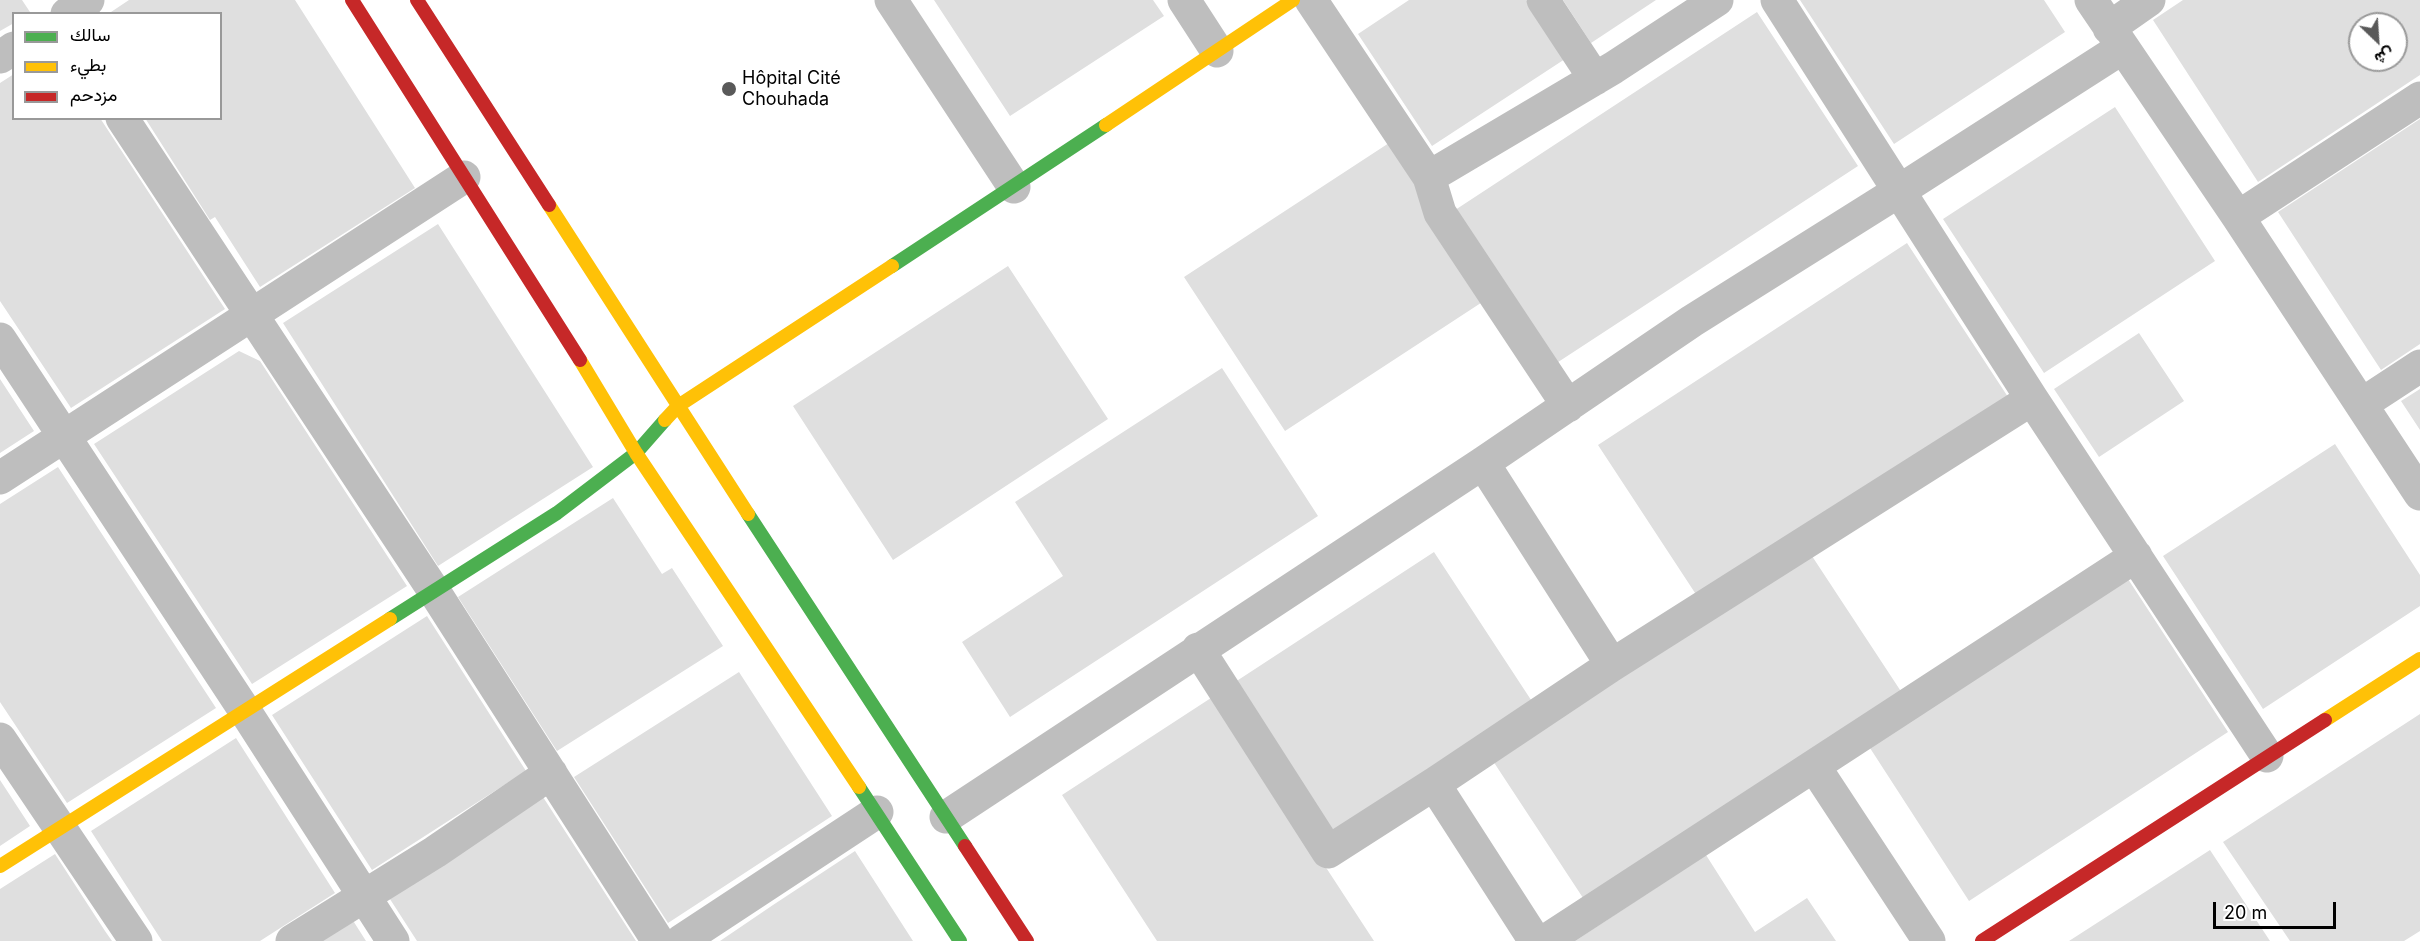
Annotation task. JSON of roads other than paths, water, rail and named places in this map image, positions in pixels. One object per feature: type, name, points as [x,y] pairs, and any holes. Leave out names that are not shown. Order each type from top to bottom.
[{"type":"street","points":[[70,12],[88,0]]},
{"type":"street","points":[[352,0],[636,453],[877,812],[960,941]]},
{"type":"street","points":[[417,0],[678,406],[1027,941]]},
{"type":"street","points":[[891,0],[1014,187]]},
{"type":"street","points":[[1184,0],[1217,51]]},
{"type":"street","points":[[0,866],[557,513],[636,453],[678,406],[1014,187],[1293,0]]},
{"type":"street","points":[[1311,0],[1429,177],[1440,213],[1568,406]]},
{"type":"street","points":[[1544,0],[1595,79]]},
{"type":"street","points":[[1429,177],[1595,79],[1717,0]]},
{"type":"street","points":[[1777,0],[2032,399],[2267,756]]},
{"type":"street","points":[[2091,0],[2420,494]]},
{"type":"street","points":[[946,816],[1198,648],[1483,463],[1692,321],[1899,191],[2115,38],[2149,0]]},
{"type":"street","points":[[2238,218],[2420,98]]},
{"type":"street","points":[[123,120],[434,591],[658,941]]},
{"type":"street","points":[[0,478],[464,177]]},
{"type":"street","points":[[0,339],[393,941]]},
{"type":"street","points":[[2362,404],[2420,366]]},
{"type":"street","points":[[1198,648],[1328,852],[1612,666],[2032,399]]},
{"type":"street","points":[[1483,463],[1612,666]]},
{"type":"street","points":[[1545,941],[2136,556]]},
{"type":"street","points":[[1982,941],[2420,659]]},
{"type":"street","points":[[0,739],[136,941]]},
{"type":"street","points":[[1814,766],[1929,941]]},
{"type":"street","points":[[292,941],[435,852],[551,773]]},
{"type":"street","points":[[1434,784],[1535,941]]},
{"type":"street","points":[[681,941],[877,812]]},
{"type":"place","name":"Hôpital Cité Chouhada","points":[[729,89]]}]
